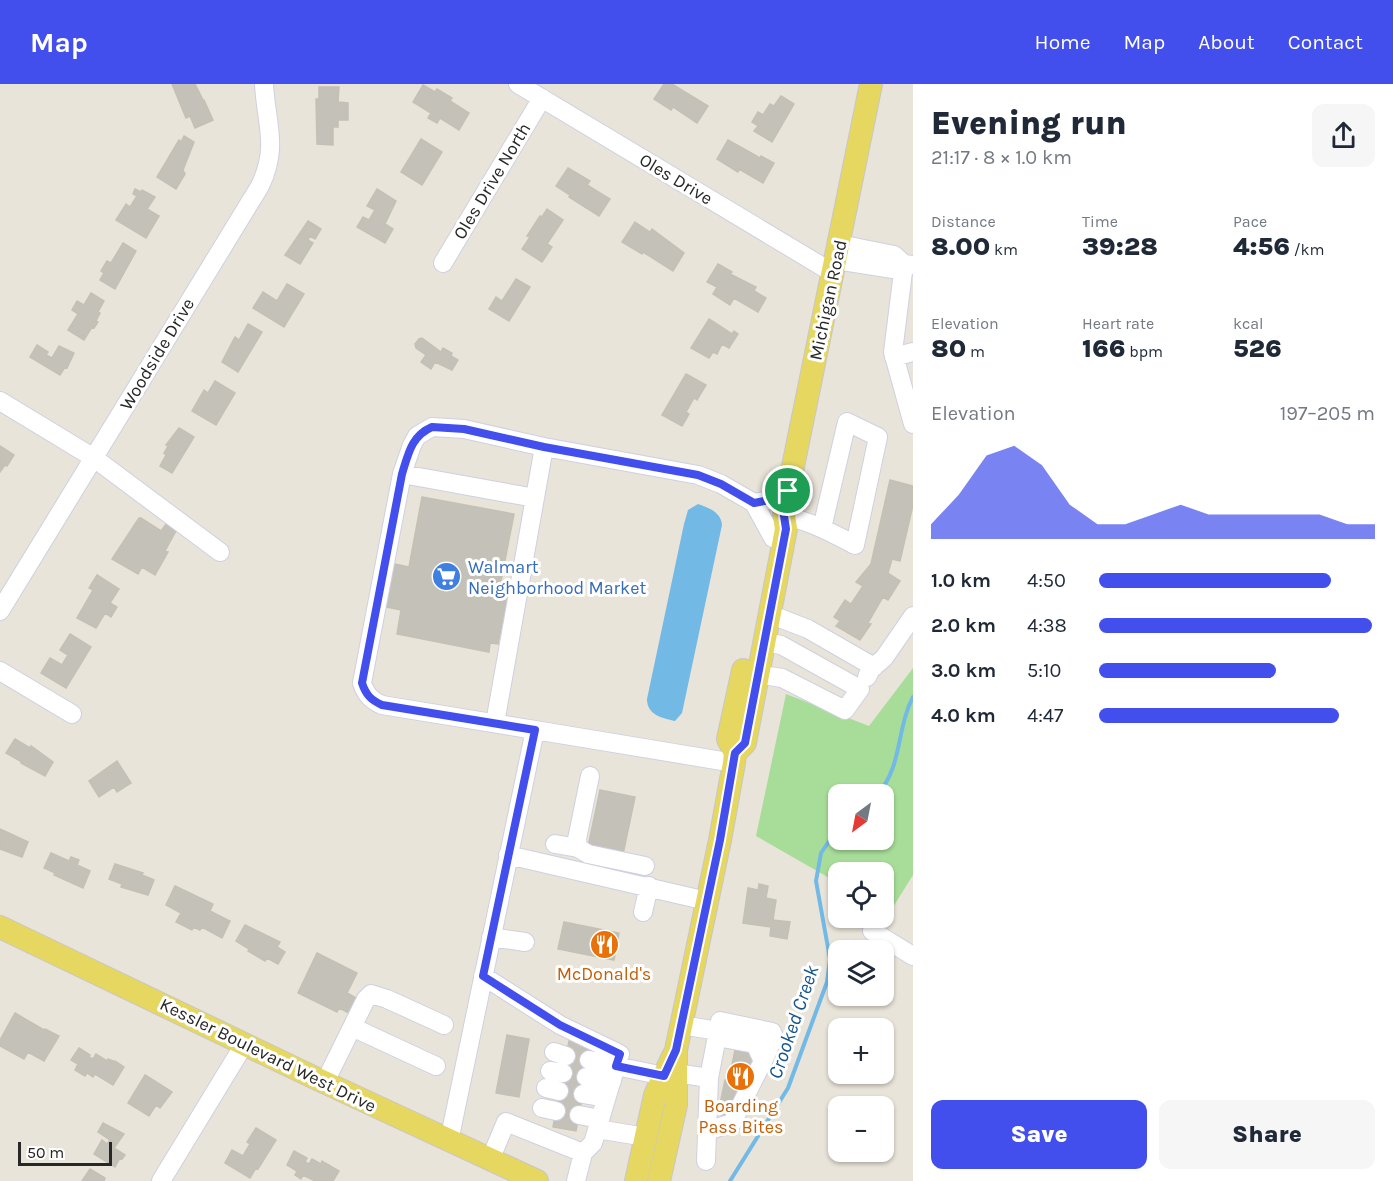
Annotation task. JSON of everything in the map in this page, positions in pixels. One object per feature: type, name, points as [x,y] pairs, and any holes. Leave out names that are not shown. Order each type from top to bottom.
[{"type":"main road","name":"Michigan Road","points":[[636,1181],[655,1095],[670,1075],[707,901],[734,758],[745,743],[786,529],[784,516],[788,491],[872,84]]},
{"type":"main road","name":"Michigan Road","points":[[734,758],[728,739],[762,581],[777,524],[784,516]]},
{"type":"main road","name":"Kessler Boulevard West Drive","points":[[0,927],[537,1181]]},
{"type":"main road","name":"Michigan Road","points":[[659,1181],[676,1105],[670,1075]]},
{"type":"street","name":"Woodside Drive","points":[[0,611],[263,180],[271,145],[271,126],[264,84]]},
{"type":"street","name":"Oles Drive","points":[[518,84],[836,259],[894,255],[909,265]]},
{"type":"street","name":"Oles Drive North","points":[[443,263],[542,98]]},
{"type":"street","points":[[909,265],[895,329],[893,352],[913,423]]},
{"type":"street","points":[[894,357],[913,352]]},
{"type":"street","points":[[0,401],[94,458],[220,552]]},
{"type":"street","points":[[784,516],[805,520],[855,544],[878,437],[847,422],[822,528]]},
{"type":"street","points":[[734,758],[535,730],[382,705],[365,693],[362,683],[402,474],[417,436],[432,427],[464,429],[544,447],[698,475],[721,484],[754,503],[773,538]]},
{"type":"street","points":[[495,723],[544,447]]},
{"type":"street","points":[[402,474],[535,498]]},
{"type":"street","points":[[754,503],[775,499],[788,491]]},
{"type":"street","points":[[768,615],[808,629],[874,667]]},
{"type":"street","points":[[757,674],[782,678],[845,711],[874,667],[884,658],[913,616]]},
{"type":"street","points":[[763,642],[781,645],[860,689]]},
{"type":"street","points":[[0,670],[72,714]]},
{"type":"street","points":[[449,1141],[535,730]]},
{"type":"street","points":[[578,848],[577,842],[590,776]]},
{"type":"street","points":[[555,844],[578,848],[588,854],[645,866]]},
{"type":"street","points":[[508,855],[707,901]]},
{"type":"street","points":[[643,912],[649,886]]},
{"type":"street","points":[[872,931],[913,956]]},
{"type":"street","points":[[491,937],[525,942]]},
{"type":"street","points":[[483,976],[560,1025],[620,1054],[593,1143],[584,1153],[576,1181]]},
{"type":"street","points":[[325,1082],[351,1027],[371,994],[444,1025]]},
{"type":"street","points":[[706,1161],[707,1131],[709,1078],[720,1021],[772,1032],[774,1037],[764,1061],[732,1123],[707,1131]]},
{"type":"street","points":[[681,1025],[718,1034]]},
{"type":"street","points":[[351,1027],[436,1066]]},
{"type":"street","points":[[161,1181],[245,1043]]},
{"type":"street","points":[[611,1082],[586,1077],[611,1082],[670,1075],[709,1078]]},
{"type":"street","points":[[579,1115],[599,1124],[646,1137]]},
{"type":"street","points":[[490,1160],[506,1122],[584,1153]]},
{"type":"green space","points":[[913,668],[913,875],[894,906],[894,862],[828,862],[828,877],[756,836],[786,694],[869,726]]},
{"type":"water","points":[[698,504],[717,514],[722,525],[682,713],[675,721],[652,712],[647,699],[684,524],[688,510]]},
{"type":"building","points":[[172,84],[195,84],[213,120],[195,128],[190,116],[186,118]]},
{"type":"building","points":[[664,84],[672,84],[708,106],[697,123],[673,107],[671,110],[654,99]]},
{"type":"building","points":[[423,85],[435,92],[437,89],[452,98],[450,101],[469,113],[459,130],[440,118],[437,123],[428,118],[431,113],[413,102]]},
{"type":"building","points":[[319,87],[339,87],[338,102],[348,103],[348,120],[338,120],[338,127],[333,127],[333,145],[317,144],[316,99],[319,99]]},
{"type":"building","points":[[781,96],[794,104],[772,142],[754,131],[758,126],[752,122],[758,112],[763,115],[770,104],[774,106]]},
{"type":"building","points":[[184,136],[194,142],[183,170],[185,174],[176,189],[157,177],[179,140],[181,142]]},
{"type":"building","points":[[421,139],[442,152],[422,185],[401,172]]},
{"type":"building","points":[[728,140],[774,163],[763,183],[739,169],[738,172],[717,159]]},
{"type":"building","points":[[568,168],[590,181],[587,185],[610,199],[599,216],[556,186]]},
{"type":"building","points":[[135,189],[155,197],[147,209],[159,216],[146,238],[116,220],[126,204],[130,207],[137,196],[133,194]]},
{"type":"building","points":[[377,189],[396,201],[385,224],[393,229],[385,243],[357,227],[363,217],[369,220],[375,210],[367,206]]},
{"type":"building","points":[[547,209],[563,220],[547,244],[552,247],[542,262],[522,249],[530,237],[527,236]]},
{"type":"building","points":[[308,221],[321,229],[315,239],[310,236],[308,240],[313,243],[300,264],[285,255]]},
{"type":"building","points":[[635,222],[650,232],[652,229],[684,253],[673,271],[622,242]]},
{"type":"building","points":[[123,243],[136,251],[115,289],[100,280],[104,273],[101,271],[107,261],[111,263]]},
{"type":"building","points":[[718,264],[732,272],[730,274],[756,287],[754,291],[766,298],[758,312],[734,298],[730,305],[713,294],[717,287],[707,282]]},
{"type":"building","points":[[516,279],[530,287],[509,321],[489,309],[496,297],[502,301]]},
{"type":"building","points":[[287,284],[304,294],[284,327],[253,308],[263,292],[277,301]]},
{"type":"building","points":[[91,293],[104,301],[98,312],[100,313],[96,321],[98,322],[84,340],[68,330],[78,314],[72,310],[77,301],[84,305]]},
{"type":"building","points":[[709,319],[732,334],[734,331],[738,334],[729,348],[722,344],[717,354],[713,352],[709,358],[691,348]]},
{"type":"building","points":[[248,324],[262,332],[238,372],[222,362],[235,337],[239,340]]},
{"type":"building","points":[[422,338],[441,352],[443,348],[452,353],[451,356],[458,360],[452,370],[435,362],[431,369],[421,362],[426,355],[416,348],[415,344]]},
{"type":"building","points":[[37,345],[48,352],[46,355],[52,358],[59,346],[74,353],[67,368],[65,367],[60,375],[30,357]]},
{"type":"building","points":[[686,374],[706,385],[697,400],[694,398],[686,412],[689,414],[682,426],[662,415]]},
{"type":"building","points":[[215,381],[235,393],[216,425],[192,411],[204,390],[208,393]]},
{"type":"building","points":[[179,428],[194,437],[172,473],[160,466],[166,455],[164,453],[168,446],[166,445]]},
{"type":"building","points":[[0,446],[14,455],[0,472]]},
{"type":"building","points":[[890,480],[913,486],[913,505],[900,561],[892,559],[888,573],[900,581],[888,600],[883,597],[868,623],[871,624],[860,640],[836,626],[840,621],[834,617],[845,600],[851,604],[863,586],[856,582],[871,564]]},
{"type":"building","name":"Walmart Neighborhood Market","points":[[422,497],[514,514],[500,586],[509,588],[498,644],[490,643],[489,652],[397,634],[401,610],[386,607],[394,564],[409,567]]},
{"type":"building","points":[[139,518],[161,531],[167,523],[177,529],[165,551],[168,552],[155,575],[142,567],[138,574],[112,559]]},
{"type":"building","points":[[97,575],[119,589],[110,603],[117,607],[111,617],[105,613],[96,628],[77,618],[93,590],[89,588]]},
{"type":"building","points":[[70,634],[91,647],[66,688],[41,673],[50,658],[62,665],[68,655],[60,650]]},
{"type":"building","points":[[15,739],[30,748],[31,746],[53,762],[45,776],[6,753]]},
{"type":"building","points":[[117,761],[131,783],[117,792],[114,787],[99,797],[89,781]]},
{"type":"building","points":[[600,790],[635,797],[623,854],[588,847]]},
{"type":"building","points":[[0,829],[28,842],[22,857],[0,849]]},
{"type":"building","points":[[51,853],[69,861],[71,857],[79,860],[77,865],[90,871],[83,888],[44,868]]},
{"type":"building","points":[[115,864],[143,873],[142,875],[154,880],[148,895],[121,887],[122,884],[109,879]]},
{"type":"building","points":[[759,884],[768,886],[766,898],[776,900],[773,920],[790,922],[787,939],[770,936],[771,927],[743,923],[748,888],[758,890]]},
{"type":"building","points":[[175,886],[213,904],[210,911],[230,921],[222,938],[202,927],[200,930],[193,927],[192,930],[176,922],[181,913],[166,905]]},
{"type":"building","points":[[564,922],[619,933],[614,960],[558,949]]},
{"type":"building","points":[[245,925],[280,942],[277,947],[285,952],[278,964],[267,958],[265,961],[236,941]]},
{"type":"building","points":[[317,953],[357,973],[347,993],[358,999],[351,1014],[339,1008],[337,1012],[298,993]]},
{"type":"building","points":[[15,1013],[59,1036],[44,1061],[28,1052],[24,1059],[0,1046],[0,1040]]},
{"type":"building","points":[[507,1035],[529,1039],[519,1097],[496,1093]]},
{"type":"building","points":[[569,1041],[592,1046],[576,1131],[553,1127]]},
{"type":"building","points":[[741,1044],[761,1060],[732,1117],[718,1114],[725,1080],[729,1080],[736,1045]]},
{"type":"building","points":[[79,1048],[93,1059],[96,1054],[107,1061],[108,1059],[113,1061],[112,1065],[115,1061],[124,1067],[113,1085],[95,1074],[93,1077],[87,1073],[85,1076],[75,1070],[78,1064],[71,1060]]},
{"type":"building","points":[[145,1075],[172,1092],[160,1108],[156,1105],[149,1116],[128,1103]]},
{"type":"building","points":[[103,1123],[124,1134],[114,1148],[125,1155],[122,1159],[120,1158],[115,1167],[94,1154],[102,1140],[107,1144],[110,1140],[98,1132]]},
{"type":"building","points":[[256,1128],[276,1140],[250,1178],[225,1163],[232,1150],[243,1156],[250,1144],[247,1142]]},
{"type":"building","points":[[294,1151],[307,1158],[305,1162],[309,1164],[312,1159],[321,1164],[322,1161],[339,1171],[333,1181],[315,1181],[303,1175],[301,1179],[295,1175],[297,1171],[287,1165]]},
{"type":"building","points":[[90,1169],[105,1178],[104,1181],[82,1181]]},
{"type":"waterway","name":"Crooked Creek","points":[[885,784],[895,760],[913,697]]},
{"type":"waterway","name":"Crooked Creek","points":[[730,1181],[788,1088],[827,982],[830,959],[816,881],[821,853],[828,843]]},
{"type":"place","name":"Walmart Neighborhood Market","points":[[447,577]]},
{"type":"place","name":"McDonald's","points":[[604,945]]},
{"type":"place","name":"Boarding Pass Bites","points":[[741,1077]]},
{"type":"route","points":[[432,427],[464,429],[544,447],[698,475],[721,484],[754,503],[775,499],[788,491],[784,516],[786,529],[745,743],[735,753],[720,840],[676,1050],[664,1076],[616,1066],[620,1054],[560,1025],[483,976],[535,730],[382,705],[365,693],[362,683],[402,474],[417,436],[432,427]]}]
